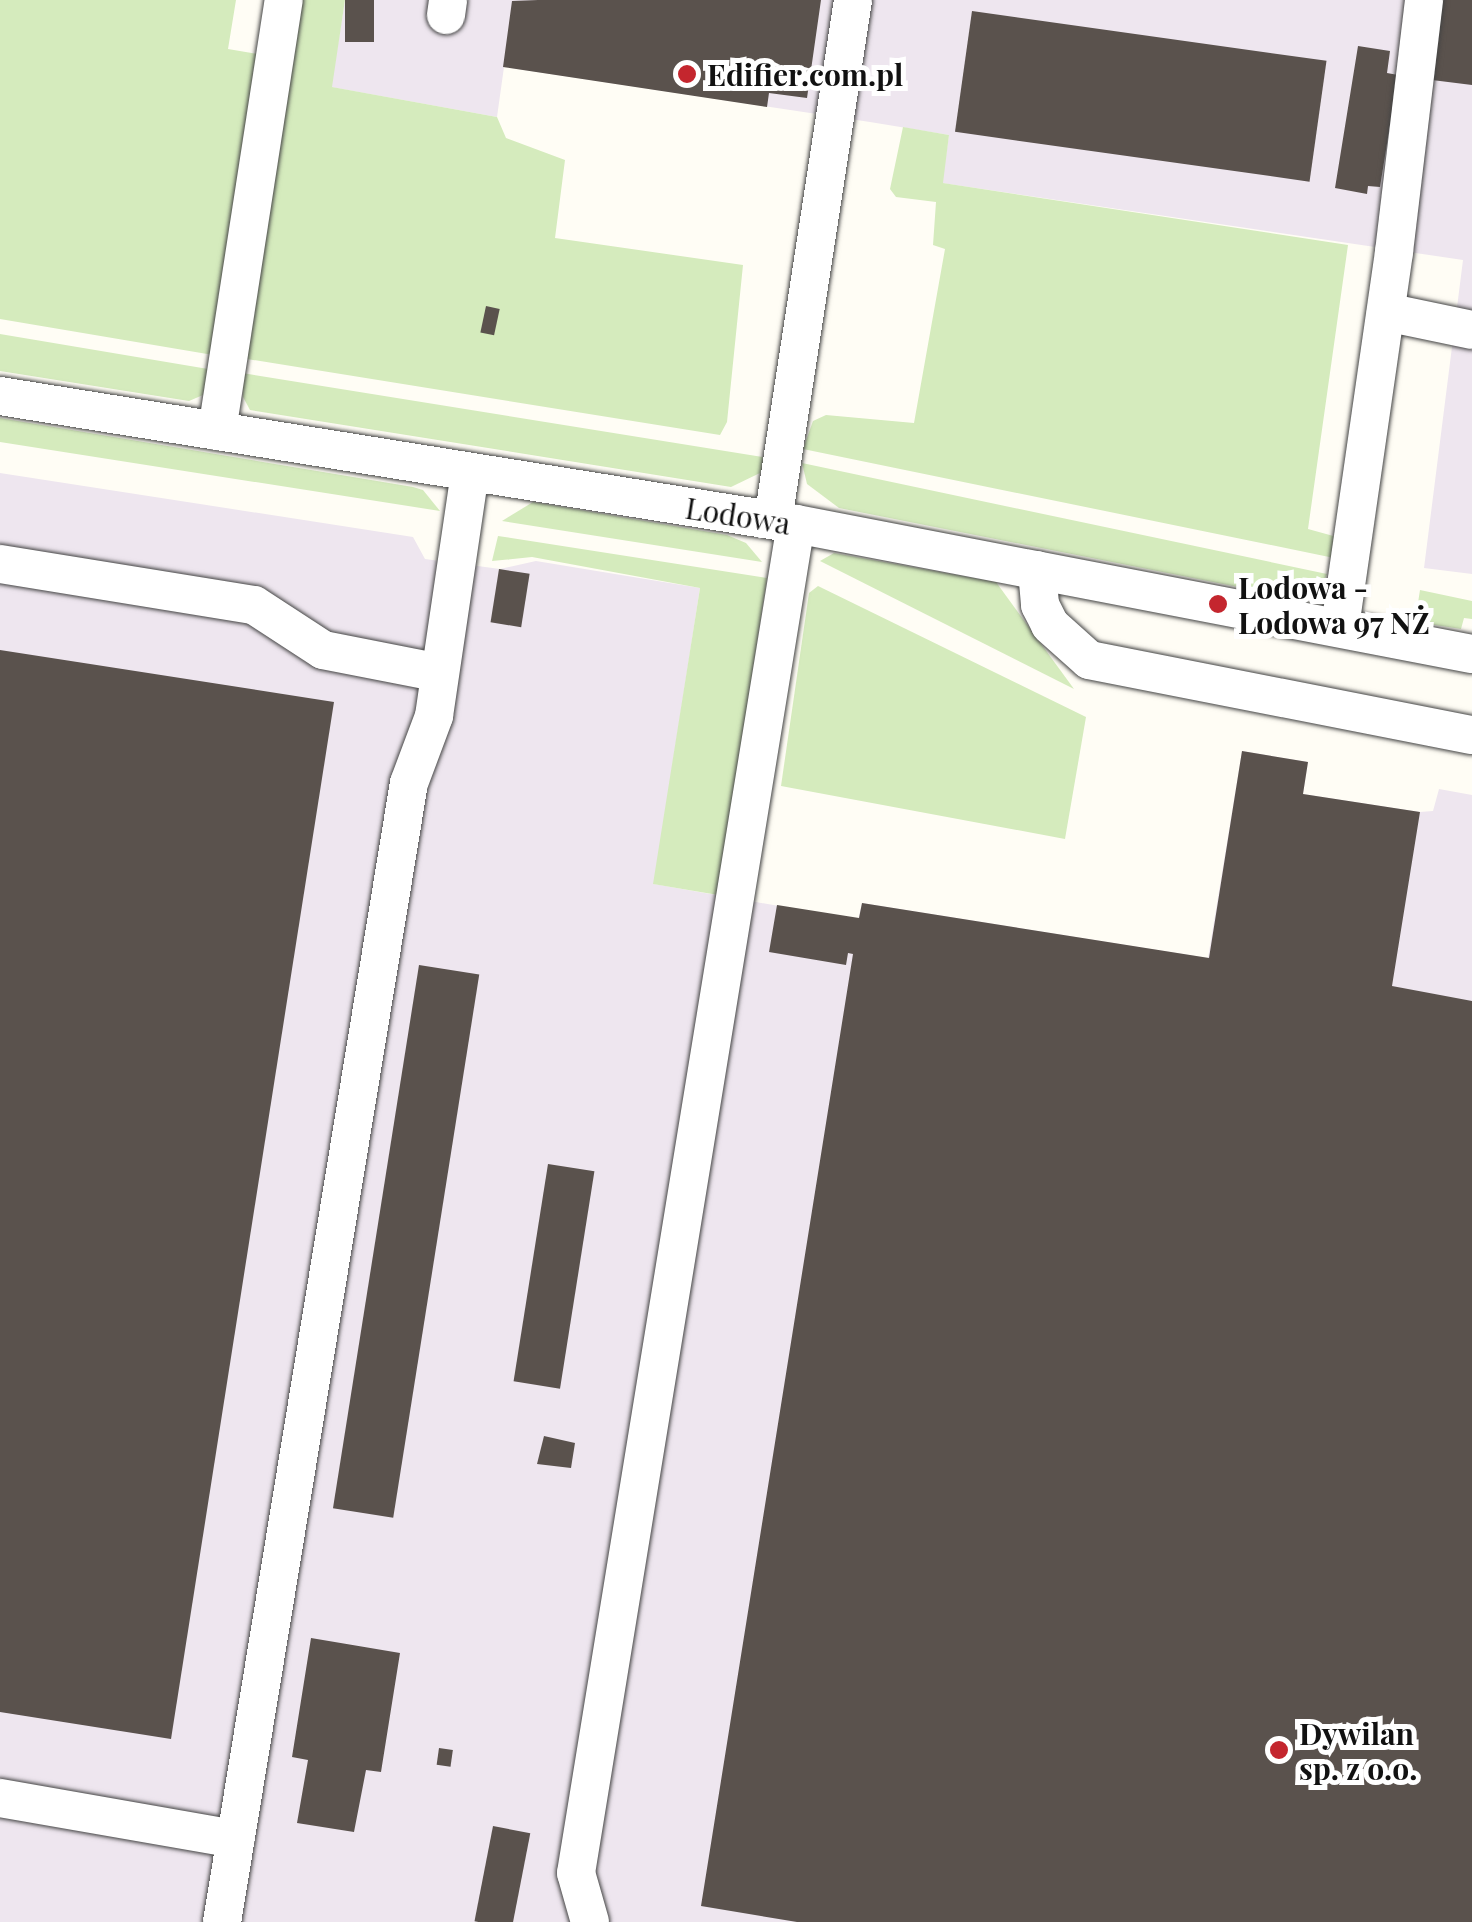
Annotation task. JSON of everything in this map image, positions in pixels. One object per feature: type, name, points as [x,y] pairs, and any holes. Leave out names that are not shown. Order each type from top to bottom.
[{"type":"street","points":[[217,431],[284,0]]},
{"type":"street","points":[[590,1922],[576,1873],[784,522],[853,0]]},
{"type":"street","points":[[1340,627],[1386,312],[1424,0]]},
{"type":"street","points":[[1386,312],[1472,330]]},
{"type":"street","name":"Lodowa","points":[[0,396],[784,522],[1472,654]]},
{"type":"street","points":[[222,1922],[409,783],[434,716],[470,473]]},
{"type":"street","points":[[0,564],[254,606],[323,650],[440,673]]},
{"type":"street","points":[[1037,570],[1040,605],[1050,624],[1089,660],[1472,736]]},
{"type":"street","points":[[0,1798],[235,1839]]},
{"type":"shaded area","points":[[345,0],[1472,0],[1472,574],[1424,568],[1463,260],[942,183],[949,135],[870,122],[504,67],[497,117],[331,87]]},
{"type":"shaded area","points":[[0,473],[413,537],[425,559],[500,569],[536,561],[700,588],[654,884],[858,920],[862,903],[1208,958],[1242,751],[1308,762],[1303,794],[1420,812],[1433,811],[1439,789],[1472,795],[1472,1922],[0,1922]]},
{"type":"green space","points":[[0,0],[236,0],[228,49],[264,55],[219,356],[0,319]]},
{"type":"green space","points":[[299,0],[345,0],[332,87],[497,117],[506,138],[565,160],[555,238],[743,265],[727,422],[720,435],[241,358]]},
{"type":"green space","points":[[903,127],[949,135],[943,183],[1348,245],[1308,529],[1337,537],[1334,558],[803,449],[813,421],[826,415],[914,423],[945,249],[933,245],[936,202],[896,197],[890,189]]},
{"type":"green space","points":[[0,334],[214,370],[203,395],[189,401],[0,371]]},
{"type":"green space","points":[[242,373],[769,458],[760,473],[731,487],[250,410],[243,397]]},
{"type":"green space","points":[[0,418],[413,487],[423,490],[440,511],[0,442]]},
{"type":"green space","points":[[802,463],[1327,574],[1321,588],[1304,600],[839,508],[807,484]]},
{"type":"green space","points":[[533,502],[727,535],[746,543],[762,562],[502,521]]},
{"type":"green space","points":[[498,536],[767,578],[718,895],[653,884],[700,588],[532,557],[492,561]]},
{"type":"green space","points":[[834,553],[996,582],[1074,689],[820,561]]},
{"type":"green space","points":[[818,586],[1086,717],[1065,839],[781,786],[809,593]]},
{"type":"green space","points":[[1420,590],[1472,601],[1472,619],[1464,618],[1461,629],[1415,622]]},
{"type":"building","points":[[345,0],[374,0],[374,42],[345,42]]},
{"type":"building","points":[[821,0],[807,98],[769,93],[767,107],[503,67],[512,1]]},
{"type":"building","points":[[1443,0],[1472,0],[1472,85],[1432,80]]},
{"type":"building","points":[[972,11],[1327,61],[1310,182],[955,132]]},
{"type":"building","points":[[1358,46],[1390,51],[1387,73],[1398,75],[1380,187],[1368,186],[1367,194],[1335,188]]},
{"type":"building","points":[[486,306],[500,309],[494,335],[480,332]]},
{"type":"building","points":[[499,569],[530,574],[521,627],[491,622]]},
{"type":"building","points":[[0,650],[334,702],[171,1739],[0,1712]]},
{"type":"building","points":[[1242,751],[1308,762],[1303,794],[1420,812],[1392,986],[1472,1001],[1472,1922],[797,1922],[701,1906],[853,954],[848,953],[846,965],[769,952],[777,905],[859,918],[862,903],[1209,958]]},
{"type":"building","points":[[419,965],[479,975],[393,1518],[333,1508]]},
{"type":"building","points":[[548,1164],[594,1171],[560,1389],[514,1381]]},
{"type":"building","points":[[544,1436],[575,1443],[571,1468],[537,1464]]},
{"type":"building","points":[[311,1638],[400,1653],[381,1772],[366,1770],[354,1832],[297,1823],[308,1760],[292,1757]]},
{"type":"building","points":[[439,1748],[453,1750],[450,1767],[437,1765]]},
{"type":"building","points":[[493,1826],[530,1833],[513,1922],[474,1921]]},
{"type":"place","name":"Edifier.com.pl","points":[[687,74]]},
{"type":"place","name":"Lodowa - Lodowa 97 NŻ","points":[[1218,604]]},
{"type":"place","name":"Dywilan sp. z o.o.","points":[[1279,1750]]}]
